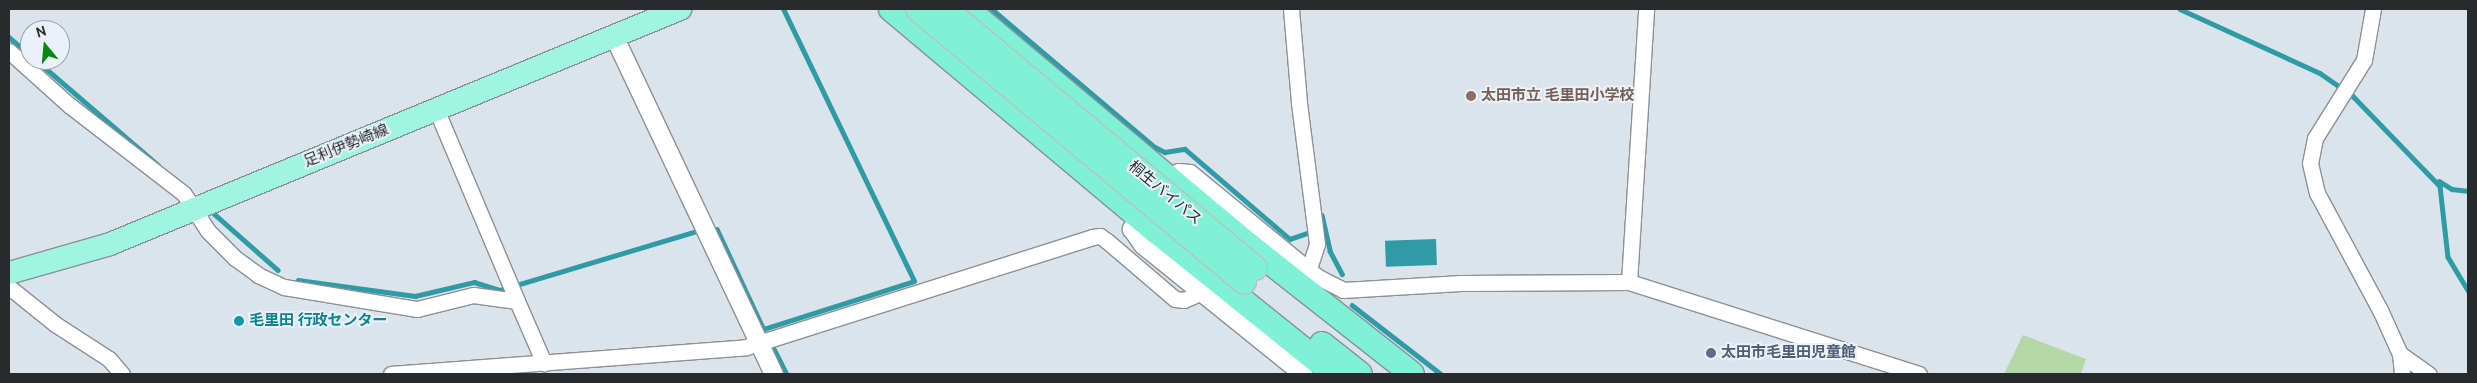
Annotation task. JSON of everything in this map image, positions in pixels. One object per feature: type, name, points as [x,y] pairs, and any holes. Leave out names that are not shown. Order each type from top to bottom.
[{"type":"highway","points":[[891,9],[1334,374]]},
{"type":"highway","name":"桐生バイパス","points":[[918,9],[1249,275],[1387,374]]},
{"type":"highway","name":"桐生バイパス","points":[[945,9],[1360,374]]},
{"type":"highway","points":[[967,9],[1169,178],[1412,374]]},
{"type":"main road","name":"足利伊勢崎線","points":[[9,273],[110,244],[192,208],[680,9]]},
{"type":"street","points":[[1291,9],[1299,103],[1317,244],[1309,270]]},
{"type":"street","points":[[1629,282],[1646,9]]},
{"type":"street","points":[[2372,9],[2364,60],[2316,138],[2310,164],[2317,193],[2381,312],[2400,354],[2402,374]]},
{"type":"street","points":[[614,36],[766,339],[774,374]]},
{"type":"street","points":[[9,51],[69,105],[184,194],[208,231],[235,258],[258,275],[284,287],[417,308],[473,295],[513,290]]},
{"type":"street","points":[[436,109],[544,362]]},
{"type":"street","points":[[1303,374],[1200,293],[1133,235],[1132,229],[1139,215],[1169,178],[1178,171],[1190,172],[1309,270],[1343,290],[1461,283],[1629,282],[1919,374]]},
{"type":"street","points":[[391,374],[746,347],[766,339],[1100,236],[1175,299],[1184,300],[1200,293]]},
{"type":"street","points":[[9,287],[109,359],[122,374]]},
{"type":"street","points":[[2400,354],[2429,374]]},
{"type":"green space","points":[[2023,335],[2086,359],[2081,374],[2004,374]]},
{"type":"water","points":[[1436,239],[1437,265],[1386,267],[1385,241]]},
{"type":"waterway","points":[[764,329],[914,281],[783,9]]},
{"type":"waterway","points":[[992,9],[1155,147],[1165,152],[1185,149],[1290,239],[1307,233]]},
{"type":"waterway","points":[[2180,9],[2320,73],[2353,96],[2440,186],[2448,257],[2468,290]]},
{"type":"waterway","points":[[9,37],[20,46]]},
{"type":"waterway","points":[[48,70],[158,165]]},
{"type":"waterway","points":[[2439,181],[2452,189],[2468,191]]},
{"type":"waterway","points":[[211,211],[278,270]]},
{"type":"waterway","points":[[1322,215],[1330,251],[1342,274]]},
{"type":"waterway","points":[[717,229],[764,330]]},
{"type":"waterway","points":[[298,280],[415,296],[474,282],[500,290],[693,232]]},
{"type":"waterway","points":[[1352,305],[1441,374]]},
{"type":"waterway","points":[[770,341],[787,374]]},
{"type":"place","name":"太田市立 毛里田小学校","points":[[1471,96]]},
{"type":"place","name":"毛里田 行政センター","points":[[239,321]]},
{"type":"place","name":"太田市毛里田児童館","points":[[1711,353]]}]
